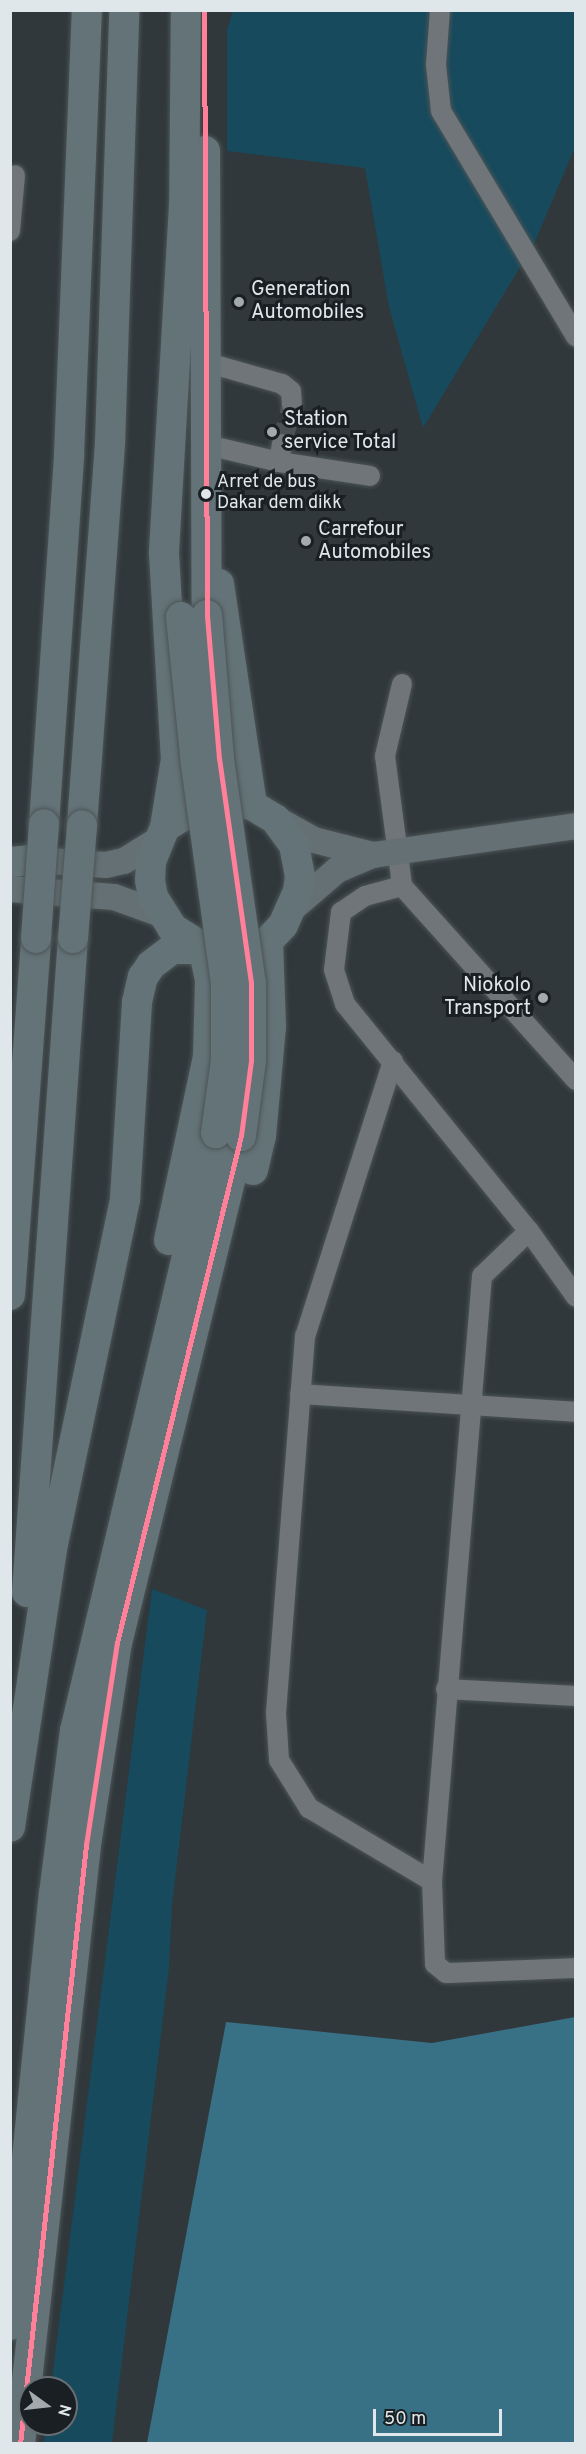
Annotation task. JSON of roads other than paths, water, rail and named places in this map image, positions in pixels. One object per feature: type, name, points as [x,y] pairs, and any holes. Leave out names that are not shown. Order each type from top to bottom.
[{"type":"highway","points":[[10,1295],[69,455],[87,10]]},
{"type":"highway","points":[[10,1777],[29,1572],[110,443],[124,10]]},
{"type":"highway","points":[[106,1637],[228,1134],[226,983],[196,765],[184,205],[186,10]]},
{"type":"highway","points":[[194,616],[209,352],[204,10]]},
{"type":"highway","points":[[184,205],[164,553],[176,759],[163,832],[151,862],[150,880],[161,914],[186,940],[203,947]]},
{"type":"highway","points":[[209,352],[220,448],[219,587],[264,812]]},
{"type":"highway","points":[[10,1827],[52,1549],[125,1199],[137,1002],[143,977],[161,955],[172,949],[203,947],[250,949],[268,941],[292,908],[300,876],[298,860],[286,831],[264,812],[229,800],[205,802],[163,832]]},
{"type":"highway","points":[[10,2325],[54,1894],[75,1731],[232,1258],[261,1136],[271,1027],[268,941]]},
{"type":"highway","points":[[20,2444],[86,1845],[106,1637],[139,1372],[208,1057],[210,980],[203,947]]},
{"type":"main road","points":[[264,812],[314,840],[384,854]]},
{"type":"main road","points":[[292,908],[338,870],[384,854],[576,826]]},
{"type":"main road","points":[[18,860],[106,866],[124,861],[163,832]]},
{"type":"main road","points":[[10,889],[114,897],[161,914]]},
{"type":"street","points":[[440,10],[436,64],[441,111],[576,337]]},
{"type":"street","points":[[10,231],[15,175]]},
{"type":"street","points":[[209,352],[282,384],[291,391],[292,404]]},
{"type":"street","points":[[220,448],[280,453],[370,476]]},
{"type":"street","points":[[402,684],[385,756],[384,854],[402,886],[576,1080]]},
{"type":"street","points":[[402,886],[348,904],[341,912],[335,941],[334,970],[345,1005],[376,1046],[393,1061],[529,1232],[576,1297]]},
{"type":"street","points":[[393,1061],[305,1336],[276,1713],[279,1760],[309,1808],[432,1881]]},
{"type":"street","points":[[529,1232],[483,1276],[446,1689],[432,1881],[435,1964],[439,1970],[446,1973],[576,1968]]},
{"type":"street","points":[[300,1394],[576,1412]]},
{"type":"street","points":[[446,1689],[576,1696]]},
{"type":"tunnel","points":[[282,444],[292,404]]},
{"type":"place","name":"Generation Automobiles","points":[[239,302]]},
{"type":"place","name":"Station service Total","points":[[272,432]]},
{"type":"place","name":"Arret de bus Dakar dem dikk","points":[[206,494]]},
{"type":"place","name":"Carrefour Automobiles","points":[[306,541]]},
{"type":"place","name":"Niokolo Transport","points":[[543,998]]}]
